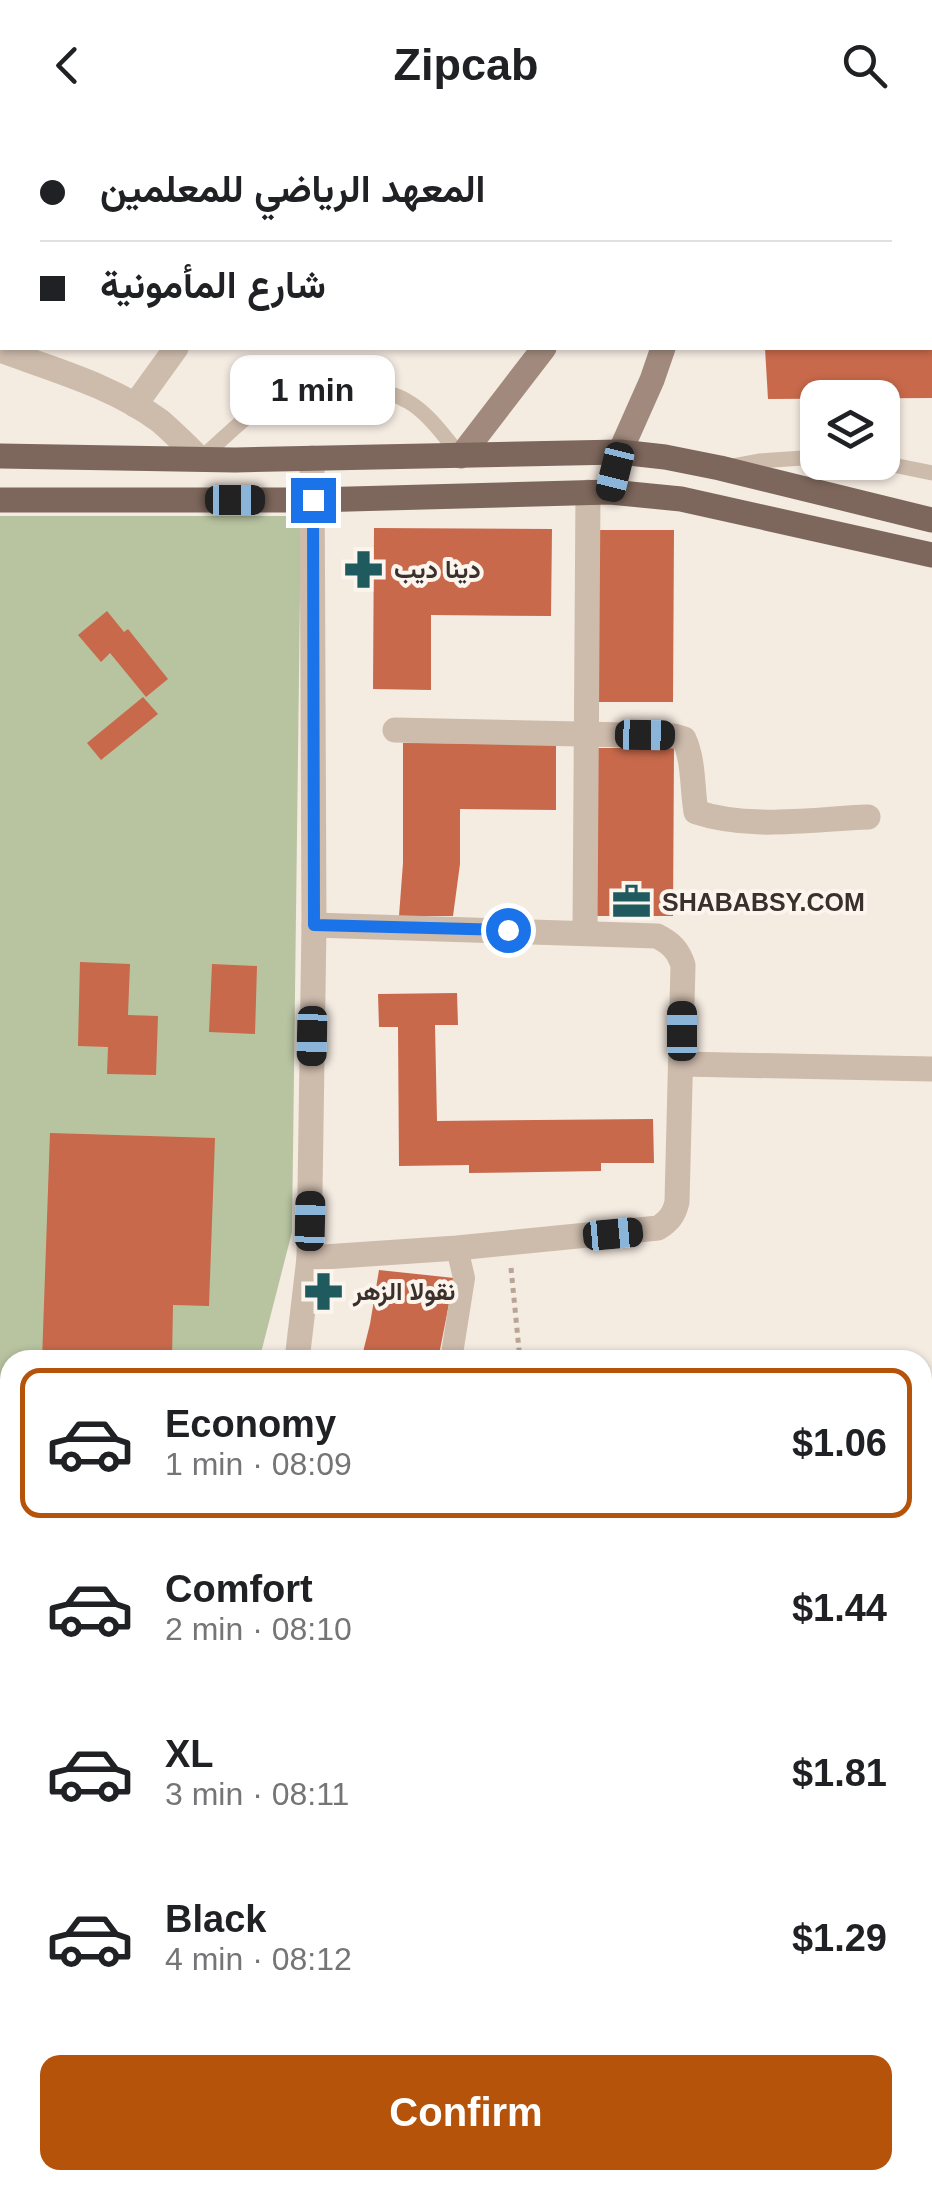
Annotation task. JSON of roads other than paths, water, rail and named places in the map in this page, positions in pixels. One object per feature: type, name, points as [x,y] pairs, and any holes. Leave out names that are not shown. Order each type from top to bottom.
[{"type":"main road","points":[[462,456],[542,350]]},
{"type":"main road","points":[[599,492],[662,350]]},
{"type":"main road","points":[[0,456],[200,460],[620,452],[720,468],[932,520]]},
{"type":"main road","points":[[0,500],[313,500],[599,492],[681,499],[932,555]]},
{"type":"street","points":[[0,350],[99,387],[135,405],[159,420],[200,460]]},
{"type":"street","points":[[135,405],[175,350]]},
{"type":"street","points":[[298,1350],[309,1258],[314,925],[312,458]]},
{"type":"street","points":[[585,932],[586,734],[599,492]]},
{"type":"street","points":[[396,730],[674,736],[684,739],[690,751],[696,812],[752,822],[868,817]]},
{"type":"street","points":[[309,1258],[509,1244],[658,1228],[668,1222],[677,1202],[682,1064],[683,965],[679,953],[657,936],[314,925]]},
{"type":"street","points":[[682,1064],[932,1069]]},
{"type":"street","points":[[452,1350],[464,1278],[457,1248]]},
{"type":"lane","points":[[200,460],[256,411],[279,398],[304,392],[370,390],[395,395],[419,409],[462,456]]},
{"type":"lane","points":[[720,468],[800,458]]},
{"type":"lane","points":[[900,466],[932,473]]},
{"type":"place","name":"دينا ديب","points":[[364,569]]},
{"type":"place","name":"SHABABSY.COM","points":[[632,902]]},
{"type":"place","name":"نقولا الزهر","points":[[323,1291]]}]
